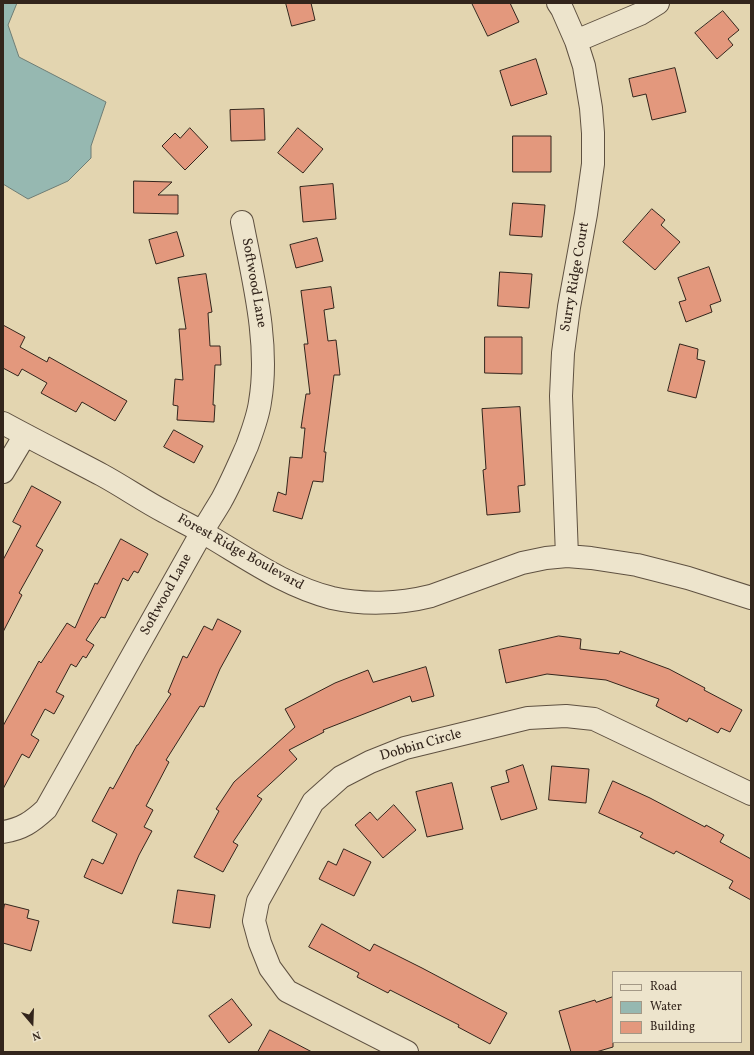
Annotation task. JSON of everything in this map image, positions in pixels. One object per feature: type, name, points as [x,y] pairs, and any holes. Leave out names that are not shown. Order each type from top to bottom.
[{"type":"street","name":"Surry Ridge Court","points":[[558,3],[576,41],[584,66],[594,133],[593,164],[586,214],[563,353],[562,396],[567,556]]},
{"type":"street","points":[[576,41],[640,14],[658,3]]},
{"type":"street","name":"Softwood Lane","points":[[12,830],[35,820],[46,809],[202,532],[221,501],[239,464],[253,430],[260,402],[264,366],[262,333],[242,222]]},
{"type":"street","name":"Forest Ridge Boulevard","points":[[3,423],[103,476],[165,513],[202,532],[272,574],[308,591],[333,598],[361,602],[417,600],[522,563],[546,558],[567,556],[637,565],[688,578],[751,598]]},
{"type":"street","points":[[3,472],[25,435]]},
{"type":"street","name":"Dobbin Circle","points":[[407,1052],[287,991],[270,968],[260,943],[254,921],[258,901],[313,802],[342,777],[370,762],[405,748],[528,718],[566,716],[594,719],[751,793]]},
{"type":"water","points":[[3,3],[17,3],[8,25],[19,57],[106,102],[91,146],[91,158],[68,181],[28,199],[3,184]]},
{"type":"building","points":[[286,3],[311,3],[315,20],[292,26]]},
{"type":"building","points":[[472,3],[510,3],[519,22],[488,36]]},
{"type":"building","points":[[723,11],[739,30],[728,39],[733,45],[717,59],[695,33]]},
{"type":"building","points":[[536,59],[547,94],[511,106],[500,71]]},
{"type":"building","points":[[675,68],[686,112],[652,120],[646,94],[633,97],[629,79]]},
{"type":"building","points":[[264,109],[265,140],[231,141],[230,110]]},
{"type":"building","points":[[190,128],[208,147],[185,170],[162,146],[175,133],[180,138]]},
{"type":"building","points":[[298,128],[323,149],[303,173],[278,153]]},
{"type":"building","points":[[513,136],[551,136],[551,172],[513,172]]},
{"type":"building","points":[[134,181],[172,182],[158,195],[178,195],[178,214],[134,213]]},
{"type":"building","points":[[333,184],[336,219],[303,222],[300,187]]},
{"type":"building","points":[[513,203],[545,205],[542,237],[510,235]]},
{"type":"building","points":[[652,209],[665,220],[661,225],[680,242],[655,270],[623,242]]},
{"type":"building","points":[[177,232],[184,256],[156,264],[149,240]]},
{"type":"building","points":[[317,238],[323,261],[296,268],[290,245]]},
{"type":"building","points":[[709,267],[721,301],[710,305],[712,312],[686,322],[679,302],[686,300],[678,278]]},
{"type":"building","points":[[500,272],[532,274],[529,308],[498,306]]},
{"type":"building","points":[[206,274],[212,312],[208,313],[210,346],[220,346],[221,365],[215,365],[213,405],[215,405],[214,422],[177,420],[178,406],[173,405],[175,379],[183,380],[179,329],[186,329],[178,278]]},
{"type":"building","points":[[331,287],[334,308],[324,310],[328,341],[336,340],[340,375],[334,375],[324,452],[326,452],[323,482],[313,481],[302,519],[273,511],[278,492],[286,495],[290,457],[302,458],[305,428],[301,428],[306,394],[310,394],[304,344],[308,344],[301,291]]},
{"type":"building","points":[[3,325],[25,337],[20,347],[47,362],[49,357],[127,401],[115,421],[82,402],[76,412],[41,393],[47,383],[22,369],[18,376],[3,368]]},
{"type":"building","points":[[485,337],[522,337],[522,374],[485,373]]},
{"type":"building","points":[[680,344],[698,349],[697,359],[705,361],[696,398],[668,391]]},
{"type":"building","points":[[520,407],[525,485],[518,486],[520,512],[487,515],[483,470],[486,469],[482,409]]},
{"type":"building","points":[[174,430],[203,446],[194,463],[164,447]]},
{"type":"building","points":[[32,486],[61,502],[36,546],[43,550],[19,593],[22,595],[3,632],[3,560],[21,526],[13,522]]},
{"type":"building","points":[[121,539],[148,554],[138,573],[134,571],[128,581],[123,578],[105,618],[101,617],[86,640],[94,645],[86,658],[83,656],[76,667],[71,664],[56,692],[64,696],[54,714],[45,709],[31,735],[39,740],[29,758],[22,754],[3,789],[3,726],[39,661],[41,663],[67,623],[75,628],[95,583],[97,584]]},
{"type":"building","points":[[218,619],[241,631],[220,669],[204,707],[200,706],[166,760],[169,762],[146,806],[153,810],[144,827],[152,831],[139,855],[122,894],[84,877],[92,859],[103,864],[117,834],[92,821],[110,787],[113,789],[137,745],[171,694],[168,692],[183,656],[187,658],[204,626],[212,630]]},
{"type":"building","points":[[559,636],[581,639],[580,649],[619,654],[620,651],[669,669],[742,710],[730,732],[721,728],[718,733],[689,718],[687,722],[656,706],[659,699],[606,680],[547,674],[506,683],[499,650]]},
{"type":"building","points":[[426,667],[434,696],[412,702],[410,696],[323,730],[324,732],[289,750],[297,759],[257,796],[262,799],[233,842],[238,845],[223,872],[194,857],[219,811],[216,809],[234,782],[295,727],[285,709],[335,683],[368,670],[373,682]]},
{"type":"building","points":[[523,765],[537,809],[501,820],[491,787],[509,782],[506,771]]},
{"type":"building","points":[[552,766],[589,769],[586,803],[549,800]]},
{"type":"building","points":[[613,781],[724,835],[720,842],[751,859],[751,900],[729,888],[733,881],[676,851],[674,854],[640,837],[643,833],[599,813]]},
{"type":"building","points":[[452,783],[463,829],[427,837],[416,792]]},
{"type":"building","points":[[394,805],[416,830],[383,858],[355,825],[370,812],[377,820]]},
{"type":"building","points":[[344,849],[371,862],[354,896],[319,879],[328,861],[336,865]]},
{"type":"building","points":[[178,890],[215,895],[210,928],[173,923]]},
{"type":"building","points":[[5,904],[29,910],[27,918],[39,921],[31,951],[3,943],[3,912]]},
{"type":"building","points":[[322,924],[370,951],[374,944],[507,1013],[490,1044],[458,1027],[459,1025],[390,990],[388,993],[357,977],[359,973],[309,947]]},
{"type":"building","points":[[612,997],[613,1047],[596,1052],[571,1052],[559,1011],[595,1000],[596,1002]]},
{"type":"building","points":[[232,999],[252,1025],[229,1043],[209,1016]]},
{"type":"building","points":[[270,1030],[312,1052],[258,1052]]}]
